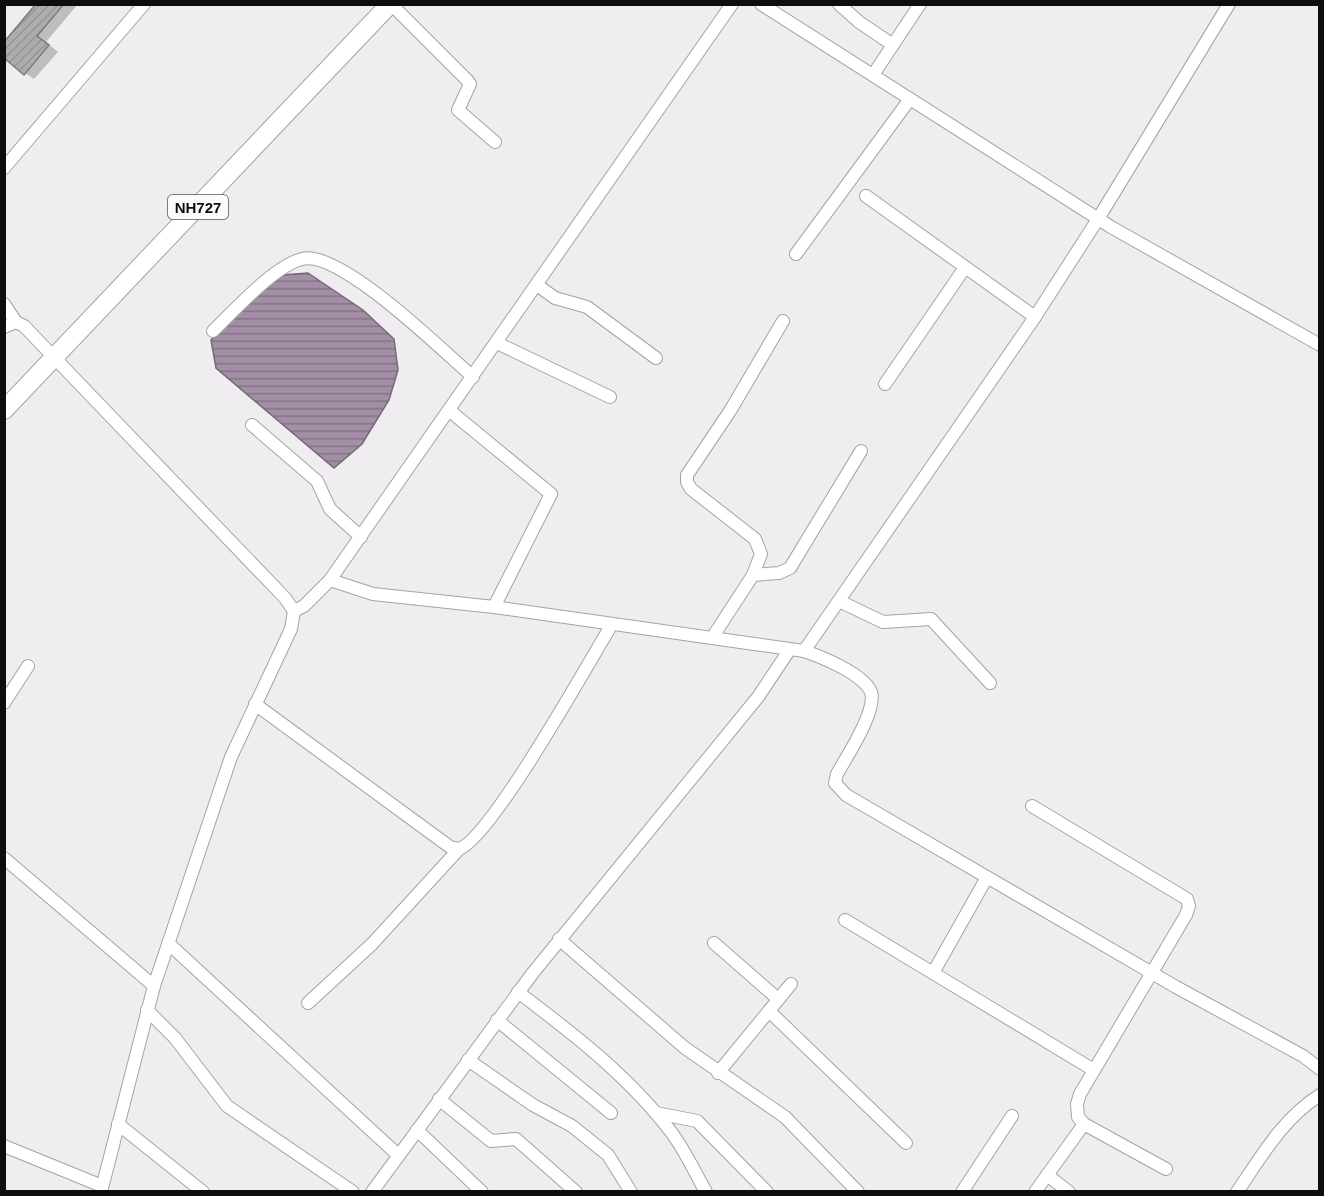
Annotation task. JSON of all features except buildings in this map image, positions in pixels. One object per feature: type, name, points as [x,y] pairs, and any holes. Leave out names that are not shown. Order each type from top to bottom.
[{"type":"highway","name":"NH727","points":[[4,410],[391,4]]},
{"type":"street","points":[[4,168],[144,4]]},
{"type":"street","points":[[391,4],[470,84],[458,110],[495,142]]},
{"type":"street","points":[[294,611],[304,606],[330,580],[732,4]]},
{"type":"street","points":[[761,4],[1098,219],[1320,345]]},
{"type":"street","points":[[839,4],[847,13],[893,45]]},
{"type":"street","points":[[873,75],[920,4]]},
{"type":"street","points":[[804,651],[1035,317],[1098,219],[1229,4]]},
{"type":"street","points":[[796,254],[910,99]]},
{"type":"street","points":[[866,196],[964,269],[1035,317]]},
{"type":"street","points":[[213,331],[267,280],[302,259],[310,259],[355,277],[367,285],[473,377]]},
{"type":"street","points":[[885,384],[964,269]]},
{"type":"street","points":[[537,285],[555,298],[587,307],[656,358]]},
{"type":"street","points":[[4,304],[10,325],[24,326],[285,598],[294,611],[291,629],[231,757],[168,943],[147,1010],[102,1189],[4,1146]]},
{"type":"street","points":[[712,638],[753,575],[761,554],[755,539],[691,489],[687,476],[730,411],[783,321]]},
{"type":"street","points":[[497,343],[610,397]]},
{"type":"street","points":[[450,411],[551,494],[494,607]]},
{"type":"street","points":[[252,425],[317,481],[330,509],[361,537]]},
{"type":"street","points":[[753,575],[779,573],[790,568],[861,451]]},
{"type":"street","points":[[330,580],[373,594],[494,607],[804,651],[845,669],[863,681],[871,692],[870,709],[866,721],[837,774],[836,783],[846,795],[986,879],[1152,974],[1303,1056],[1320,1069]]},
{"type":"street","points":[[839,601],[883,622],[931,619],[990,683]]},
{"type":"street","points":[[308,1003],[372,944],[459,849],[476,839],[500,807],[612,624]]},
{"type":"street","points":[[372,1191],[518,992],[758,697],[790,649]]},
{"type":"street","points":[[4,703],[28,666]]},
{"type":"street","points":[[255,704],[450,847],[459,849]]},
{"type":"street","points":[[1032,806],[1187,899],[1189,906],[1186,915],[1092,1069],[1077,1104],[1078,1117],[1084,1124],[1166,1169]]},
{"type":"street","points":[[4,858],[154,986]]},
{"type":"street","points":[[933,973],[986,879]]},
{"type":"street","points":[[845,920],[1092,1069]]},
{"type":"street","points":[[559,939],[669,1035],[718,1073],[750,1090],[785,1117],[858,1191]]},
{"type":"street","points":[[168,943],[398,1155]]},
{"type":"street","points":[[714,943],[778,999]]},
{"type":"street","points":[[718,1073],[791,984]]},
{"type":"street","points":[[518,992],[565,1027],[656,1113],[670,1130],[706,1191]]},
{"type":"street","points":[[147,1010],[175,1038],[227,1106],[353,1191]]},
{"type":"street","points":[[769,1011],[906,1143]]},
{"type":"street","points":[[498,1020],[611,1113]]},
{"type":"street","points":[[468,1060],[532,1105],[572,1126],[608,1155],[632,1191]]},
{"type":"street","points":[[1238,1191],[1285,1124],[1302,1107],[1320,1095]]},
{"type":"street","points":[[439,1099],[491,1141],[516,1139],[576,1191]]},
{"type":"street","points":[[656,1113],[697,1122],[767,1191]]},
{"type":"street","points":[[963,1191],[1012,1116]]},
{"type":"street","points":[[118,1124],[203,1191]]},
{"type":"street","points":[[1035,1191],[1084,1124]]},
{"type":"street","points":[[417,1130],[482,1191]]},
{"type":"street","points":[[1047,1175],[1069,1191]]},
{"type":"shaded area","points":[[308,273],[363,310],[394,339],[398,370],[389,400],[362,444],[334,468],[216,368],[211,340],[243,306],[282,275]]}]
